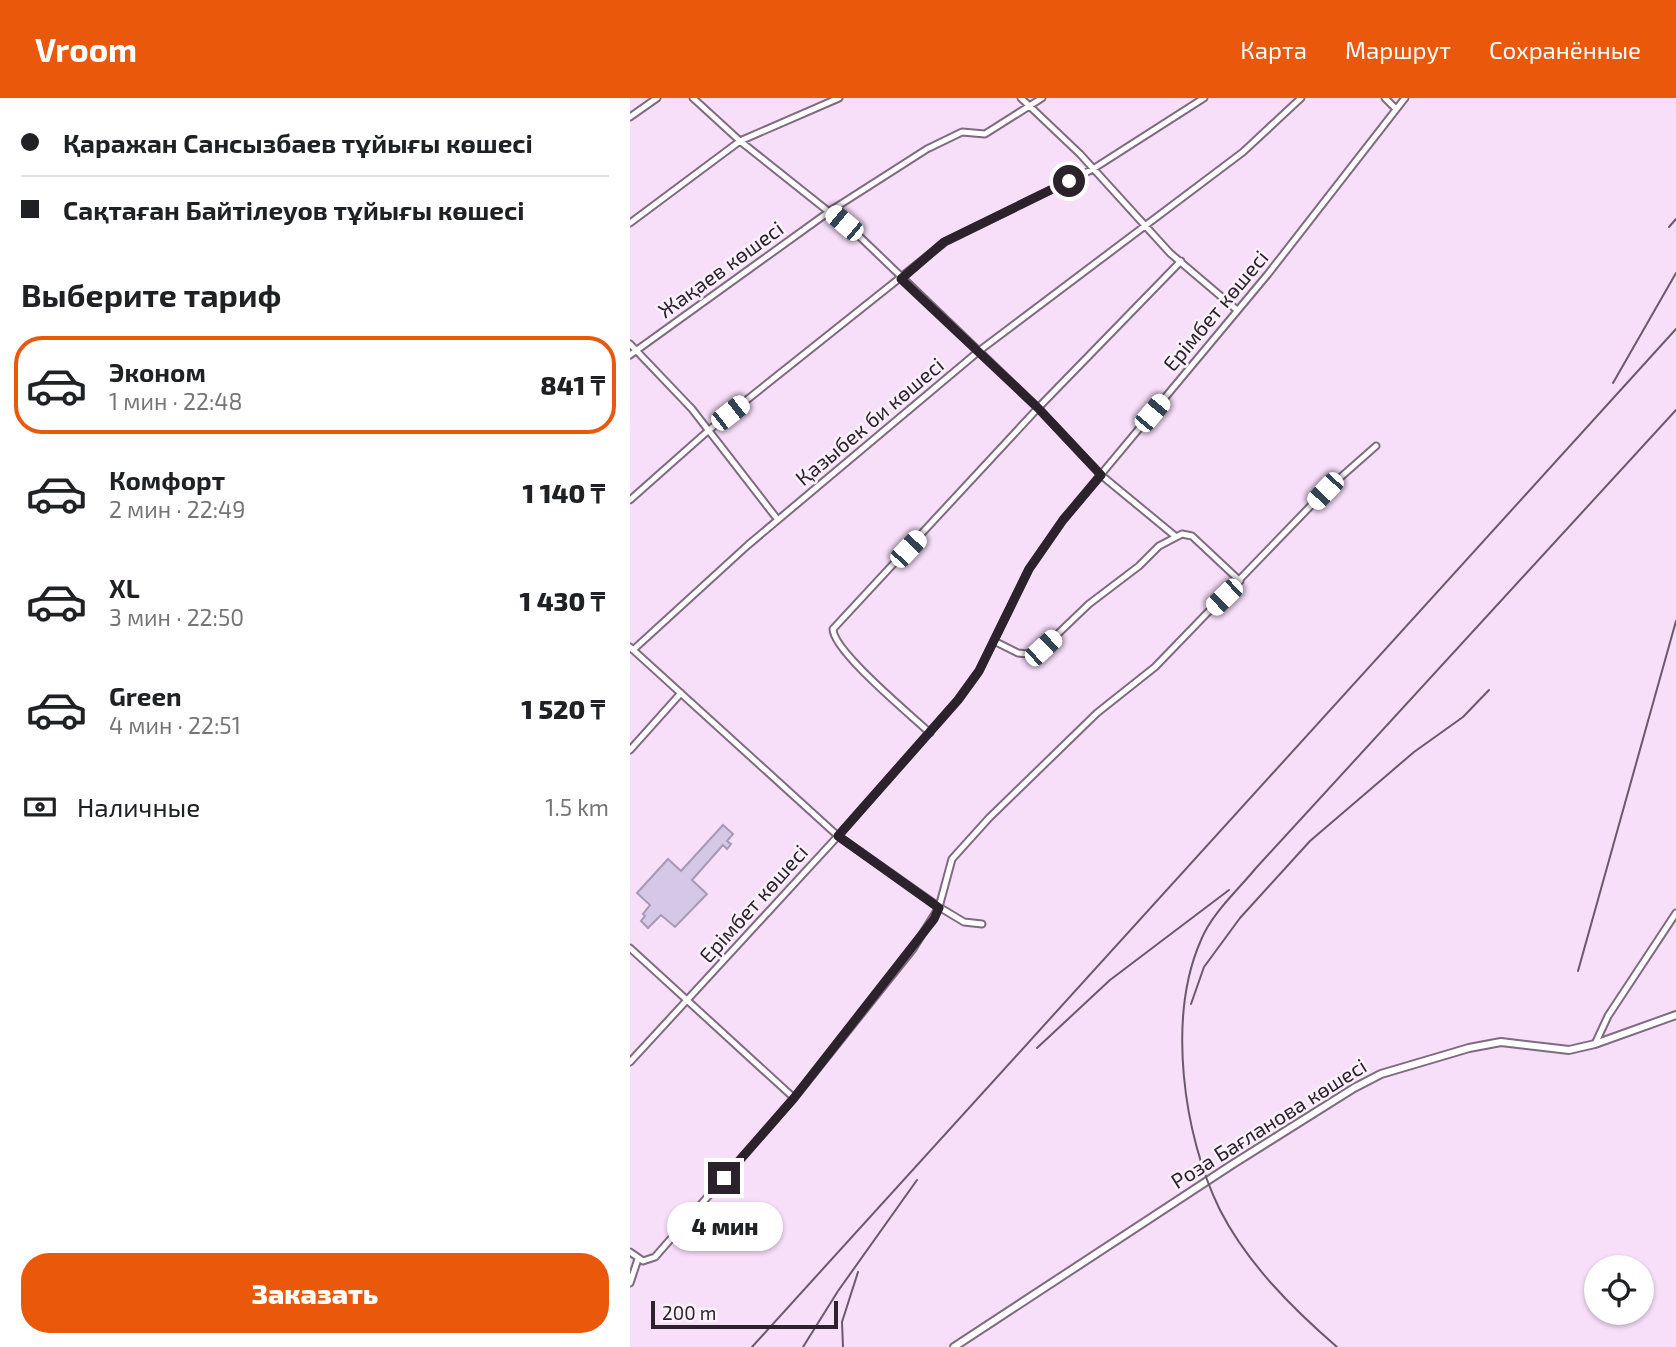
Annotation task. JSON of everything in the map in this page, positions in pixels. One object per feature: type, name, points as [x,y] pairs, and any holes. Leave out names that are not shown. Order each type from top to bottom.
[{"type":"street","points":[[630,117],[657,98]]},
{"type":"street","points":[[693,98],[740,141],[858,235],[1038,408],[1101,475],[1175,537]]},
{"type":"street","points":[[630,223],[740,141],[839,98]]},
{"type":"street","points":[[1021,98],[1093,169],[1146,227],[1237,310]]},
{"type":"street","name":"Жақаев көшесі","points":[[630,355],[830,211],[927,149],[962,132],[985,134],[1042,98]]},
{"type":"street","points":[[630,500],[709,430],[944,242],[1093,169],[1204,98]]},
{"type":"street","name":"Қазыбек би көшесі","points":[[631,649],[778,520],[979,351],[1243,152],[1301,98]]},
{"type":"street","points":[[1385,98],[1396,110]]},
{"type":"street","name":"Ерімбет көшесі","points":[[630,1062],[930,733],[979,671],[1029,569],[1063,520],[1237,310],[1405,98]]},
{"type":"street","points":[[930,733],[836,643],[833,629],[1038,408],[1181,261]]},
{"type":"street","points":[[630,344],[709,430],[778,520]]},
{"type":"street","points":[[630,1252],[638,1259],[655,1257],[794,1098],[913,949],[939,908],[952,859],[989,818],[1097,713],[1155,667],[1325,491],[1376,446]]},
{"type":"street","points":[[994,641],[1018,653],[1028,654],[1043,648],[1089,604],[1182,534],[1192,536],[1240,581]]},
{"type":"street","points":[[631,649],[838,836],[939,908],[964,922],[982,924]]},
{"type":"street","points":[[630,750],[681,693]]},
{"type":"street","points":[[1595,1044],[1608,1016],[1676,913]]},
{"type":"street","points":[[630,948],[794,1098]]},
{"type":"street","name":"Роза Бағланова көшесі","points":[[954,1347],[1244,1157],[1381,1074],[1469,1048],[1501,1042],[1569,1050],[1595,1044],[1676,1015]]},
{"type":"street","points":[[630,1283],[638,1259]]},
{"type":"building","points":[[723,825],[733,834],[727,841],[731,844],[727,849],[723,845],[692,880],[707,894],[675,927],[661,915],[648,928],[641,921],[650,905],[637,893],[668,859],[681,871]]},
{"type":"railway","points":[[1669,227],[1676,219]]},
{"type":"railway","points":[[1613,383],[1676,273]]},
{"type":"railway","points":[[752,1347],[1676,329]]},
{"type":"railway","points":[[1337,1347],[1287,1300],[1257,1266],[1231,1230],[1207,1180],[1189,1112],[1182,1039],[1184,1004],[1201,940],[1218,911],[1256,868],[1676,410]]},
{"type":"railway","points":[[1578,971],[1676,621]]},
{"type":"railway","points":[[1191,1004],[1204,967],[1240,918],[1310,841],[1414,752],[1463,717],[1489,690]]},
{"type":"railway","points":[[1037,1048],[1110,980],[1229,890]]},
{"type":"railway","points":[[803,1347],[838,1291],[917,1180]]},
{"type":"railway","points":[[843,1347],[842,1322],[858,1272]]},
{"type":"route","points":[[724,1178],[794,1098],[934,919],[939,908],[838,836],[958,700],[979,671],[1029,569],[1063,520],[1101,475],[1038,408],[901,279],[944,242],[1069,181]]}]
